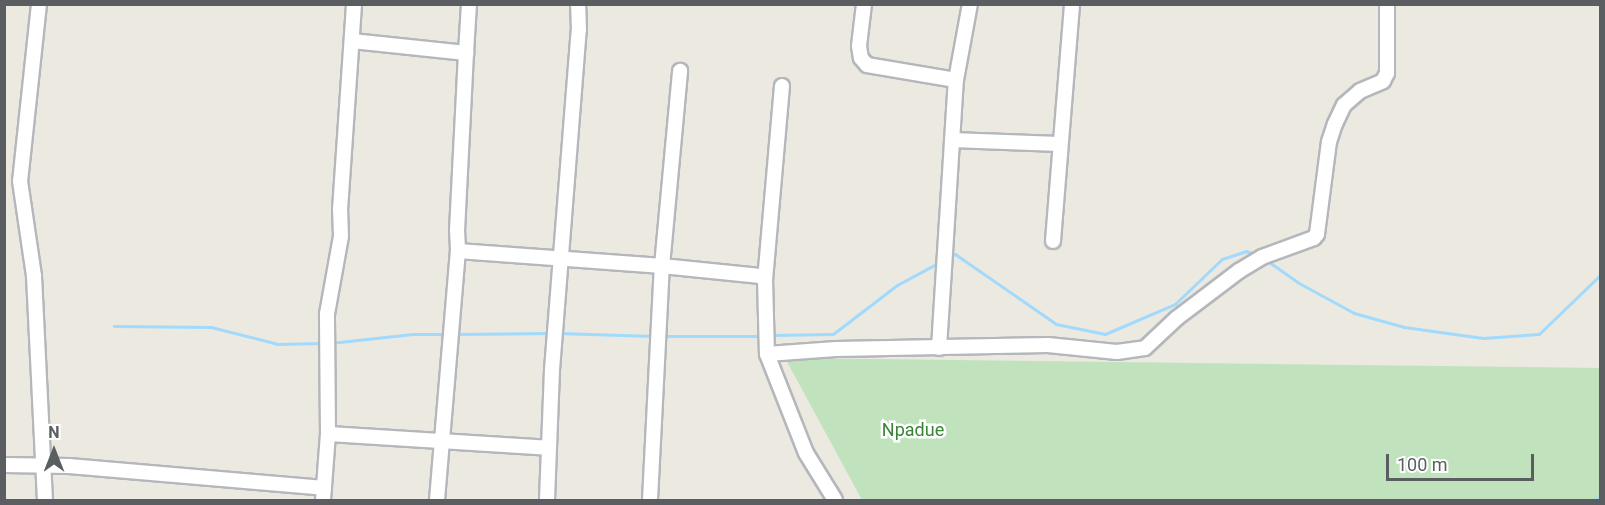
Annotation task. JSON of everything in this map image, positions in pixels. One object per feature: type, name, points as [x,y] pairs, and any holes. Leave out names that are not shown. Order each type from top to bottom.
[{"type":"street","points":[[39,4],[20,181],[34,276],[45,501]]},
{"type":"street","points":[[4,465],[44,466],[323,494],[328,434],[327,314],[335,280],[341,236],[340,210],[354,4]]},
{"type":"street","points":[[437,501],[458,251],[469,4]]},
{"type":"street","points":[[547,501],[560,258],[579,30],[579,4]]},
{"type":"street","points":[[864,4],[859,46],[861,58],[867,65],[956,80]]},
{"type":"street","points":[[939,348],[956,80],[970,4]]},
{"type":"street","points":[[1053,241],[1072,4]]},
{"type":"street","points":[[767,354],[1048,345],[1117,352],[1145,348],[1177,318],[1239,271],[1262,257],[1314,238],[1317,234],[1329,142],[1335,124],[1344,105],[1360,92],[1383,81],[1387,73],[1387,4]]},
{"type":"street","points":[[352,41],[466,53]]},
{"type":"street","points":[[650,501],[662,266],[680,71]]},
{"type":"street","points":[[782,86],[765,279],[767,354],[806,453],[835,501]]},
{"type":"street","points":[[952,140],[1059,144]]},
{"type":"street","points":[[458,251],[662,266],[760,276],[765,279]]},
{"type":"street","points":[[328,434],[549,448]]},
{"type":"green space","name":"Npadue","points":[[785,358],[1600,368],[1600,500],[862,500]]},
{"type":"waterway","points":[[948,257],[955,254],[1056,324],[1105,334],[1175,304],[1222,259],[1246,251],[1257,255]]},
{"type":"waterway","points":[[1266,260],[1297,282],[1354,313],[1404,327],[1483,338],[1539,334],[1600,275]]},
{"type":"waterway","points":[[771,335],[833,334],[897,285],[940,262]]},
{"type":"waterway","points":[[114,326],[211,327],[278,344],[324,343]]},
{"type":"waterway","points":[[456,334],[551,333]]},
{"type":"waterway","points":[[558,333],[653,336]]},
{"type":"waterway","points":[[330,343],[413,334],[446,334]]},
{"type":"waterway","points":[[663,336],[761,336]]},
{"type":"waterway","points":[[1594,500],[1600,497]]}]
